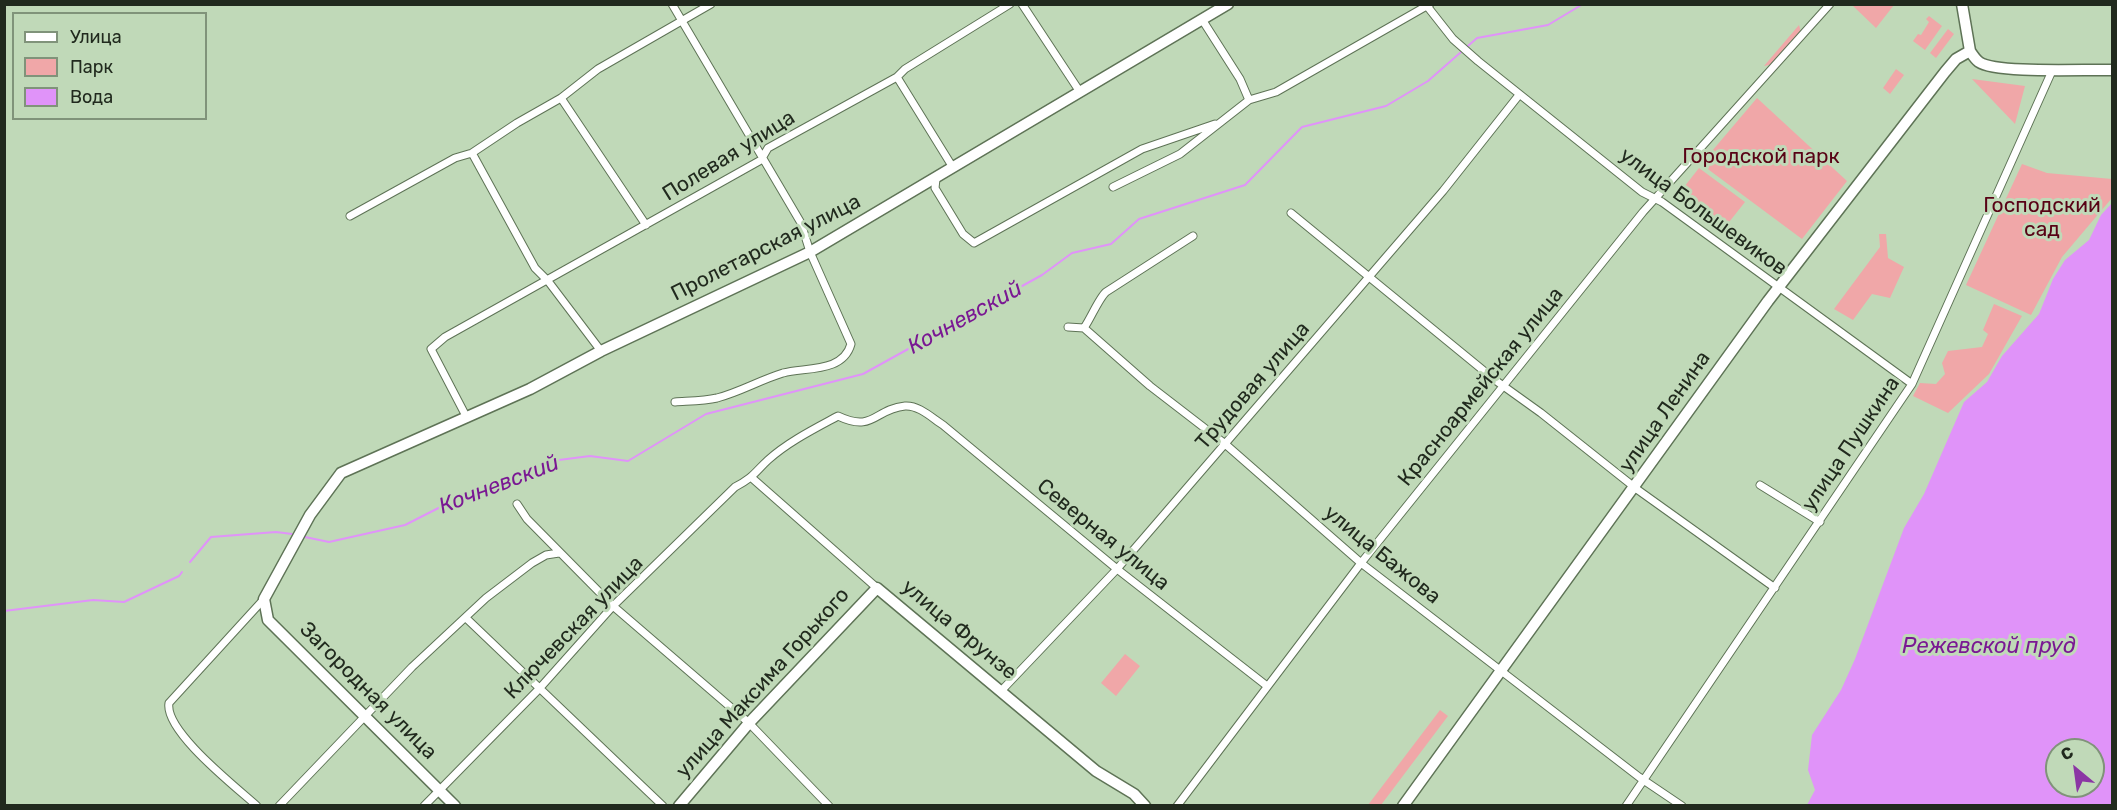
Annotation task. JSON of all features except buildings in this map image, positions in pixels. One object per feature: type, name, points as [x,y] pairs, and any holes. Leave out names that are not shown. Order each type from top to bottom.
[{"type":"street","points":[[672,4],[761,160],[801,223],[810,252],[851,344],[849,351],[841,358],[819,369],[784,373],[715,398],[675,402]]},
{"type":"street","points":[[350,216],[455,158],[472,153],[561,98],[598,69],[711,4]]},
{"type":"street","name":"Полевая улица","points":[[467,418],[431,349],[445,337],[761,160],[768,148],[897,77],[905,69],[1010,4]]},
{"type":"street","points":[[1022,4],[1080,92]]},
{"type":"street","name":"Пролетарская улица","points":[[264,599],[315,507],[341,473],[467,418],[601,351],[810,252],[936,179],[952,166],[1203,21],[1228,4]]},
{"type":"street","name":"Красноармейская улица","points":[[1177,806],[1361,563],[1655,199],[1830,4]]},
{"type":"street","points":[[1962,4],[1970,51],[1980,63],[2052,71],[2112,70]]},
{"type":"street","points":[[1113,187],[1180,154],[1249,100],[1276,92],[1429,5]]},
{"type":"street","name":"улица Большевиков","points":[[1429,5],[1453,39],[1519,95],[1655,199],[1912,384]]},
{"type":"street","points":[[1203,21],[1240,79],[1249,100]]},
{"type":"street","name":"улица Ленина","points":[[1403,806],[1779,287],[1945,72],[1956,59],[1970,51]]},
{"type":"street","name":"улица Пушкина","points":[[1626,806],[1912,384],[2052,71]]},
{"type":"street","points":[[897,77],[952,166]]},
{"type":"street","name":"Трудовая улица","points":[[1001,691],[1117,569],[1443,191],[1519,95]]},
{"type":"street","points":[[561,98],[646,225]]},
{"type":"street","points":[[936,179],[935,188],[963,234],[974,243],[1142,149],[1220,122]]},
{"type":"street","points":[[472,153],[535,268],[548,281],[601,351]]},
{"type":"street","points":[[1291,213],[1504,386],[1635,487],[1775,588]]},
{"type":"street","points":[[1068,327],[1084,328],[1098,308],[1101,296],[1193,236]]},
{"type":"street","name":"улица Бажова","points":[[1084,328],[1150,386],[1224,443],[1361,563],[1644,780],[1682,806]]},
{"type":"street","name":"Ключевская улица","points":[[424,806],[540,689],[613,606],[735,487],[752,478],[768,460],[837,416],[852,423],[864,423],[905,406],[918,409]]},
{"type":"street","name":"Северная улица","points":[[918,409],[943,425],[1117,569],[1267,686]]},
{"type":"street","name":"улица Фрунзе","points":[[752,478],[877,588],[1096,771],[1134,794],[1145,806]]},
{"type":"street","points":[[1760,485],[1820,522]]},
{"type":"street","points":[[517,504],[527,519],[558,553],[613,606],[749,723],[829,806]]},
{"type":"street","points":[[279,806],[412,667],[486,598],[532,563],[546,555],[558,553]]},
{"type":"street","name":"улица Максима Горького","points":[[679,806],[749,723],[877,588]]},
{"type":"street","points":[[257,806],[216,771],[180,734],[167,711],[169,703],[264,599]]},
{"type":"street","name":"Загородная улица","points":[[264,599],[268,620],[455,806]]},
{"type":"street","points":[[466,618],[663,806]]},
{"type":"green space","points":[[1852,5],[1894,5],[1876,28]]},
{"type":"green space","points":[[1929,16],[1942,26],[1925,50],[1913,41],[1918,34],[1921,35],[1929,22],[1926,19]]},
{"type":"green space","points":[[1799,25],[1801,32],[1774,64],[1764,66]]},
{"type":"green space","points":[[1948,29],[1954,34],[1936,58],[1930,53]]},
{"type":"green space","points":[[1896,69],[1904,75],[1890,94],[1883,88]]},
{"type":"green space","points":[[1972,79],[2025,86],[2015,124]]},
{"type":"green space","name":"Городской парк","points":[[1757,98],[1847,181],[1802,239],[1701,164]]},
{"type":"green space","name":"Господский сад","points":[[2022,164],[2047,173],[2112,179],[2112,198],[2062,257],[2031,315],[1966,285]]},
{"type":"green space","points":[[1699,168],[1745,202],[1722,231],[1677,196]]},
{"type":"green space","points":[[1879,234],[1886,234],[1888,258],[1904,267],[1890,298],[1872,294],[1853,320],[1834,309],[1880,247]]},
{"type":"green space","points":[[1994,304],[2022,316],[1989,374],[1948,413],[1913,396],[1920,383],[1936,384],[1945,374],[1942,363],[1948,351],[1982,347],[1988,334],[1983,330]]},
{"type":"green space","points":[[1125,654],[1140,666],[1116,696],[1101,683]]},
{"type":"green space","points":[[1440,710],[1448,716],[1381,805],[1368,805]]},
{"type":"water","name":"Режевской пруд","points":[[2112,203],[2112,805],[1807,805],[1815,790],[1808,770],[1812,735],[1841,690],[1855,659],[1904,528],[1924,494],[1964,402],[1987,382],[2002,356],[2039,314],[2053,279],[2065,260],[2089,240],[2101,215]]},
{"type":"waterway","name":"Кочневский","points":[[305,537],[329,542],[405,525],[470,492],[551,461],[590,456],[628,461],[706,414],[863,374],[1042,275],[1072,253],[1111,244],[1139,219],[1245,185],[1302,127],[1386,106],[1428,81],[1477,38],[1548,25],[1583,4]]},
{"type":"waterway","name":"Кочневский","points":[[190,562],[211,537],[276,532],[292,534]]},
{"type":"waterway","name":"Кочневский","points":[[4,611],[93,600],[124,602],[179,576],[182,572]]}]
